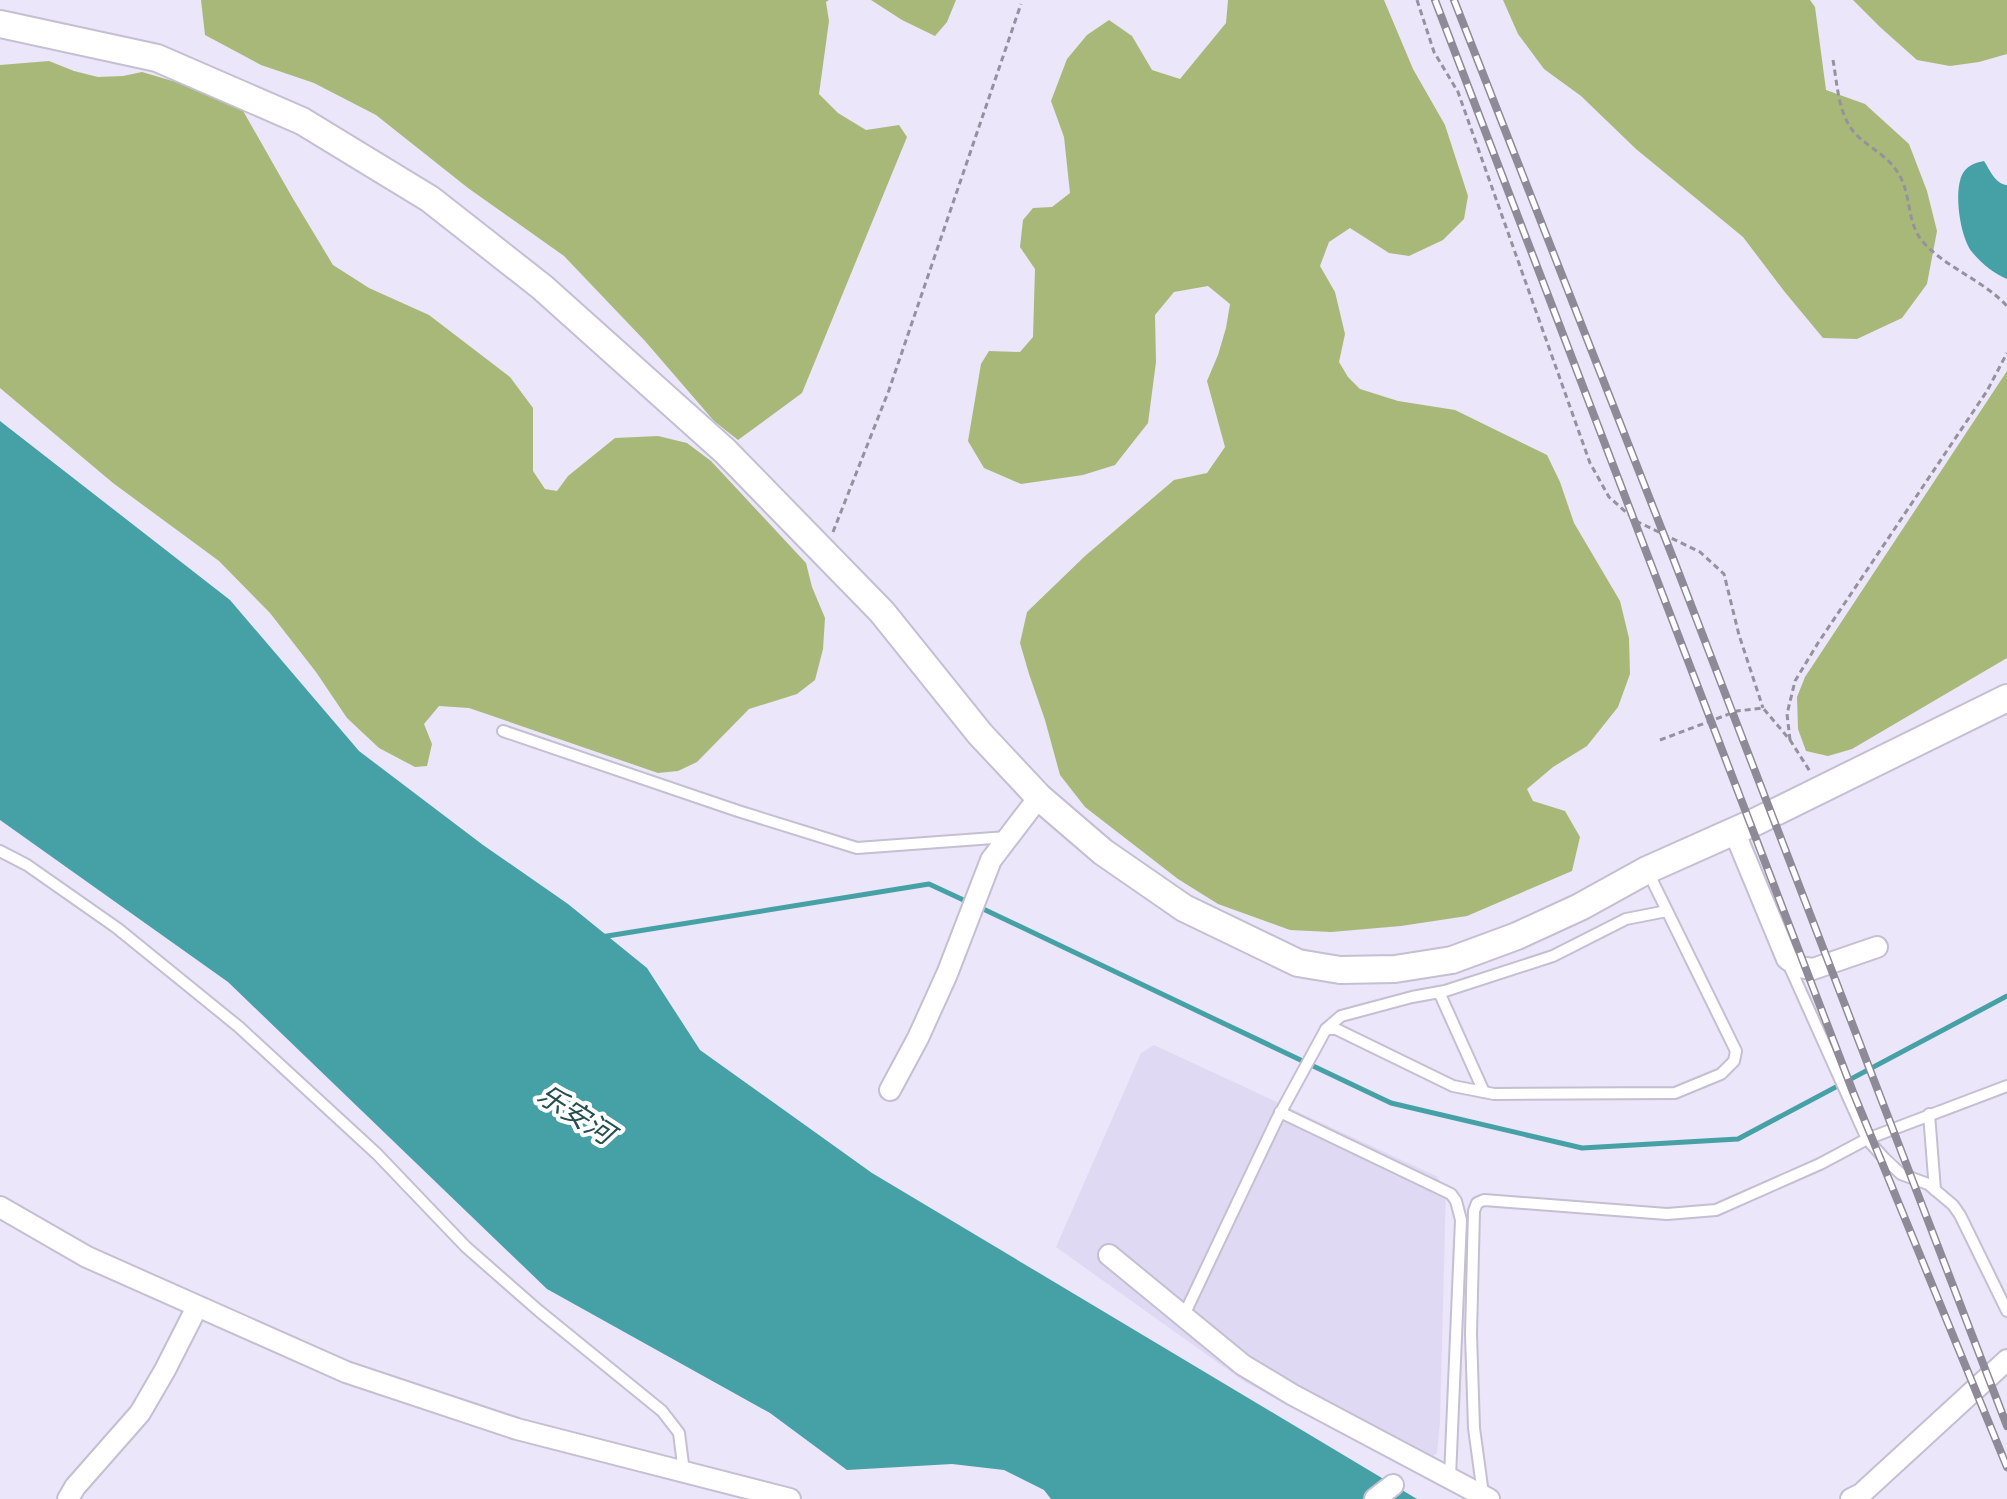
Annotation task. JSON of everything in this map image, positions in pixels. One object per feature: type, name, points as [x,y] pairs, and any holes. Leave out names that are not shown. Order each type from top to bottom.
[{"type":"street","points":[[0,24],[157,58],[302,121],[430,199],[542,287],[725,451],[882,612],[980,734],[1039,797],[1103,852],[1184,908],[1298,963],[1340,970],[1395,969],[1452,960],[1517,936],[1580,907],[1647,870],[2005,706]]},
{"type":"street","points":[[890,1090],[942,987],[991,860],[1039,797]]},
{"type":"street","points":[[1734,831],[1787,959],[1799,967],[1813,969],[1877,947]]},
{"type":"street","points":[[0,1207],[87,1257],[346,1372],[517,1429],[790,1499]]},
{"type":"street","points":[[1109,1255],[1243,1365],[1293,1395],[1486,1497]]},
{"type":"street","points":[[68,1499],[140,1413],[197,1307]]},
{"type":"street","points":[[1851,1499],[1861,1494],[2007,1360]]},
{"type":"street","points":[[1375,1499],[1393,1485]]},
{"type":"lane","points":[[503,731],[857,848],[1009,837]]},
{"type":"lane","points":[[0,851],[27,865],[117,928],[239,1027],[377,1154],[466,1247],[662,1411],[679,1433],[684,1472]]},
{"type":"lane","points":[[1326,1029],[1336,1029],[1453,1086],[1494,1094],[1675,1093],[1721,1074],[1734,1061],[1736,1051],[1647,870]]},
{"type":"lane","points":[[1184,1315],[1280,1112],[1326,1029],[1341,1016],[1439,992],[1553,956],[1626,919],[1667,911]]},
{"type":"lane","points":[[1787,959],[1867,1139],[1901,1174],[1928,1184],[1953,1205],[2007,1311]]},
{"type":"lane","points":[[1439,992],[1484,1092]]},
{"type":"lane","points":[[1486,1497],[1474,1428],[1471,1334],[1474,1211],[1477,1203],[1484,1200],[1667,1214],[1716,1210],[1820,1164],[1867,1139],[2007,1086]]},
{"type":"lane","points":[[1280,1112],[1451,1194],[1456,1201],[1461,1220],[1450,1477]]},
{"type":"lane","points":[[1929,1114],[1935,1190]]},
{"type":"path","points":[[1417,0],[1434,52],[1458,92],[1590,463],[1609,497],[1636,521],[1700,552],[1724,574],[1739,635],[1763,708],[1790,740],[1822,789]]},
{"type":"path","points":[[825,554],[889,390],[1021,4]]},
{"type":"path","points":[[1833,60],[1842,108],[1852,130],[1899,173],[1914,229],[1924,243],[2007,306]]},
{"type":"path","points":[[1790,740],[1787,714],[1795,681],[1987,391],[2007,353]]},
{"type":"path","points":[[1660,740],[1737,711],[1763,708]]},
{"type":"shaded area","points":[[201,0],[829,0],[826,2],[829,21],[819,94],[838,113],[866,130],[899,125],[907,137],[802,393],[738,440],[714,421],[645,341],[564,256],[468,188],[376,115],[314,83],[261,65],[205,35]]},
{"type":"shaded area","points":[[871,0],[956,0],[947,22],[935,36]]},
{"type":"shaded area","points":[[1228,0],[1384,0],[1413,69],[1445,125],[1468,196],[1464,219],[1443,240],[1409,256],[1389,253],[1350,228],[1329,242],[1320,266],[1335,292],[1345,334],[1339,362],[1360,389],[1398,401],[1455,410],[1547,455],[1574,523],[1620,601],[1629,638],[1630,674],[1618,707],[1587,746],[1553,767],[1527,789],[1533,801],[1565,811],[1580,837],[1572,871],[1467,916],[1331,932],[1290,930],[1218,904],[1178,879],[1085,807],[1060,775],[1020,643],[1027,612],[1085,556],[1174,480],[1207,473],[1225,447],[1207,381],[1218,355],[1230,304],[1208,286],[1174,292],[1155,315],[1156,362],[1148,423],[1115,465],[1083,475],[1021,484],[984,468],[968,441],[981,364],[989,351],[1020,352],[1033,337],[1035,269],[1020,247],[1023,220],[1033,208],[1052,207],[1070,193],[1064,137],[1051,101],[1067,59],[1087,35],[1109,20],[1132,36],[1152,70],[1180,79],[1226,23]]},
{"type":"shaded area","points":[[1503,0],[1810,0],[1815,7],[1826,90],[1865,104],[1909,144],[1927,191],[1937,231],[1927,284],[1902,318],[1857,339],[1823,338],[1743,237],[1636,149],[1581,96],[1544,69],[1518,34]]},
{"type":"shaded area","points":[[1853,0],[2007,0],[2007,54],[1950,66],[1917,60]]},
{"type":"shaded area","points":[[49,61],[98,77],[142,72],[200,87],[242,109],[333,265],[369,288],[429,315],[510,377],[533,408],[533,471],[545,489],[557,491],[568,476],[615,438],[658,436],[687,443],[711,461],[806,563],[825,618],[823,649],[815,680],[797,694],[749,709],[697,762],[678,771],[658,773],[469,708],[439,706],[424,724],[432,744],[427,766],[415,767],[379,748],[347,718],[270,613],[219,561],[113,483],[0,388],[0,65]]},
{"type":"shaded area","points":[[2007,371],[2007,658],[1852,749],[1828,756],[1806,751],[1798,729],[1797,697],[1805,677]]},
{"type":"shaded area","points":[[1154,1045],[1436,1176],[1446,1188],[1437,1453],[1414,1469],[1245,1382],[1056,1247],[1141,1053]]},
{"type":"water","points":[[1984,161],[1996,179],[2007,185],[2007,279],[1988,268],[1972,252],[1961,225],[1958,202],[1960,181],[1967,168]]},
{"type":"water","name":"乐安河","points":[[0,421],[230,600],[359,751],[483,845],[568,904],[647,968],[700,1050],[872,1173],[1417,1499],[1051,1499],[1044,1490],[1004,1470],[952,1464],[847,1470],[770,1413],[547,1289],[228,982],[0,820]]},
{"type":"waterway","points":[[601,937],[929,884],[970,903]]},
{"type":"waterway","points":[[979,907],[1391,1103],[1582,1148],[1738,1139],[2007,996]]},
{"type":"railway","points":[[1435,0],[1853,1092],[2007,1467]]},
{"type":"railway","points":[[1454,0],[1673,558],[2007,1426]]}]
